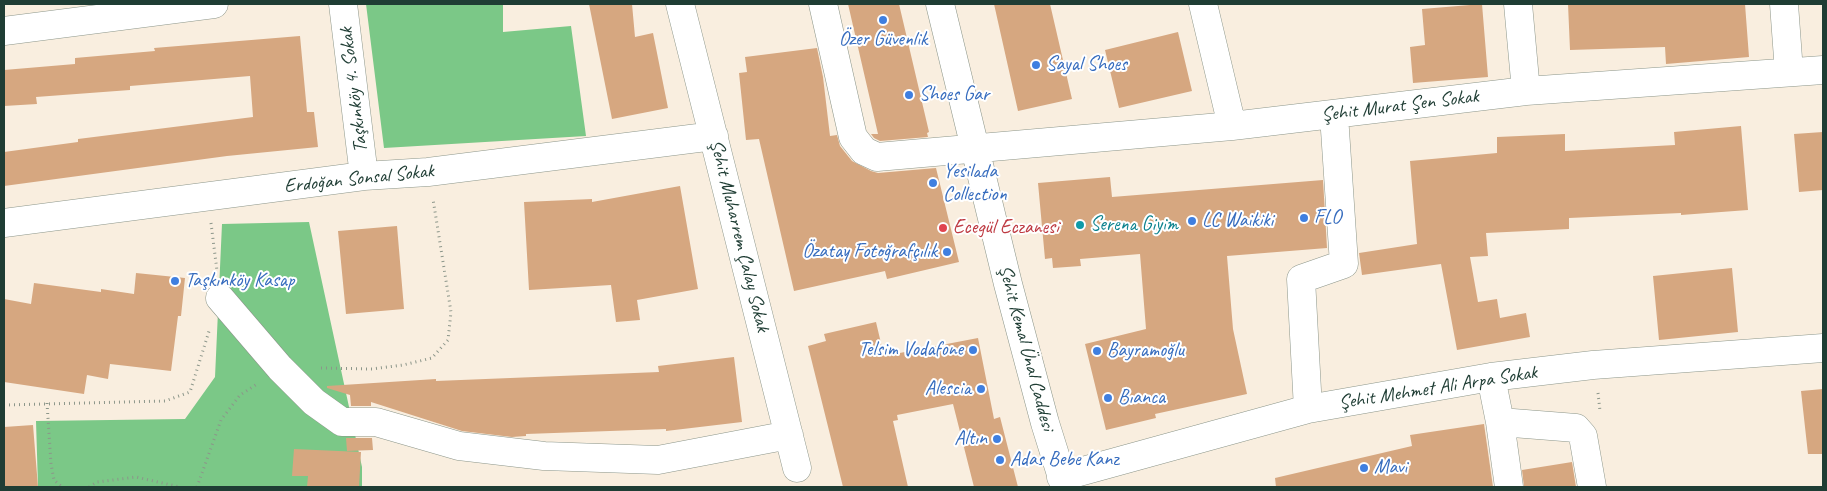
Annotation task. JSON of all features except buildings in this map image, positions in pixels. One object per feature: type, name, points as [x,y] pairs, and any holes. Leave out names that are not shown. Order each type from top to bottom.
[{"type":"street","points":[[4,31],[214,4]]},
{"type":"street","name":"Taşkınköy 4. Sokak","points":[[343,4],[364,176]]},
{"type":"street","name":"Şehit Muharrem Çalay Sokak","points":[[680,4],[798,468]]},
{"type":"street","name":"Şehit Murat Şen Sokak","points":[[824,4],[853,137],[864,151],[877,157],[1232,126],[1526,91],[1823,70]]},
{"type":"street","name":"Şehit Kemal Ünal Caddesi","points":[[940,4],[1008,284],[1045,423],[1063,482]]},
{"type":"street","points":[[1203,4],[1232,126]]},
{"type":"street","points":[[1518,4],[1526,91]]},
{"type":"street","points":[[1784,4],[1789,72]]},
{"type":"street","points":[[1308,409],[1301,279],[1344,264],[1334,114]]},
{"type":"street","name":"Erdoğan Sonsal Sokak","points":[[4,223],[208,198],[364,176],[428,172],[714,136]]},
{"type":"street","points":[[220,298],[280,368],[314,402],[342,422],[376,422],[458,446],[544,456],[658,460],[789,435]]},
{"type":"street","name":"Şehit Mehmet Ali Arpa Sokak","points":[[1063,482],[1308,409],[1492,377],[1593,365],[1823,348]]},
{"type":"street","points":[[1492,377],[1509,487]]},
{"type":"street","points":[[1500,422],[1576,428],[1583,436],[1592,487]]},
{"type":"path","points":[[197,487],[221,420],[240,395],[280,368],[372,369],[402,365],[432,358],[448,340],[451,312],[428,172]]},
{"type":"path","points":[[4,405],[165,401],[190,392],[220,298],[208,198]]},
{"type":"path","points":[[47,403],[51,464],[54,480],[62,487]]},
{"type":"path","points":[[89,487],[97,482],[136,478],[180,487]]},
{"type":"green space","points":[[366,4],[503,4],[503,32],[571,26],[586,136],[384,148]]},
{"type":"green space","points":[[309,222],[362,467],[362,487],[38,487],[36,421],[185,419],[215,377],[222,224]]},
{"type":"place","name":"Özer Güvenlik","points":[[883,20]]},
{"type":"place","name":"Sayal Shoes","points":[[1036,65]]},
{"type":"place","name":"Shoes Gar","points":[[909,95]]},
{"type":"place","name":"Yesilada Collection","points":[[933,183]]},
{"type":"place","name":"FLO","points":[[1304,218]]},
{"type":"place","name":"LC Waikiki","points":[[1192,221]]},
{"type":"place","name":"Serena Giyim","points":[[1080,225]]},
{"type":"place","name":"Ecegül Eczanesi","points":[[943,228]]},
{"type":"place","name":"Özatay Fotoğrafçılık","points":[[947,252]]},
{"type":"place","name":"Taşkınköy Kasap","points":[[175,281]]},
{"type":"place","name":"Telsim Vodafone","points":[[973,350]]},
{"type":"place","name":"Bayramoğlu","points":[[1097,351]]},
{"type":"place","name":"Alescia","points":[[981,389]]},
{"type":"place","name":"Bıanca","points":[[1108,398]]},
{"type":"place","name":"Altın","points":[[997,439]]},
{"type":"place","name":"Adas Bebe Kanz","points":[[1000,460]]},
{"type":"place","name":"Mavi","points":[[1364,468]]}]
